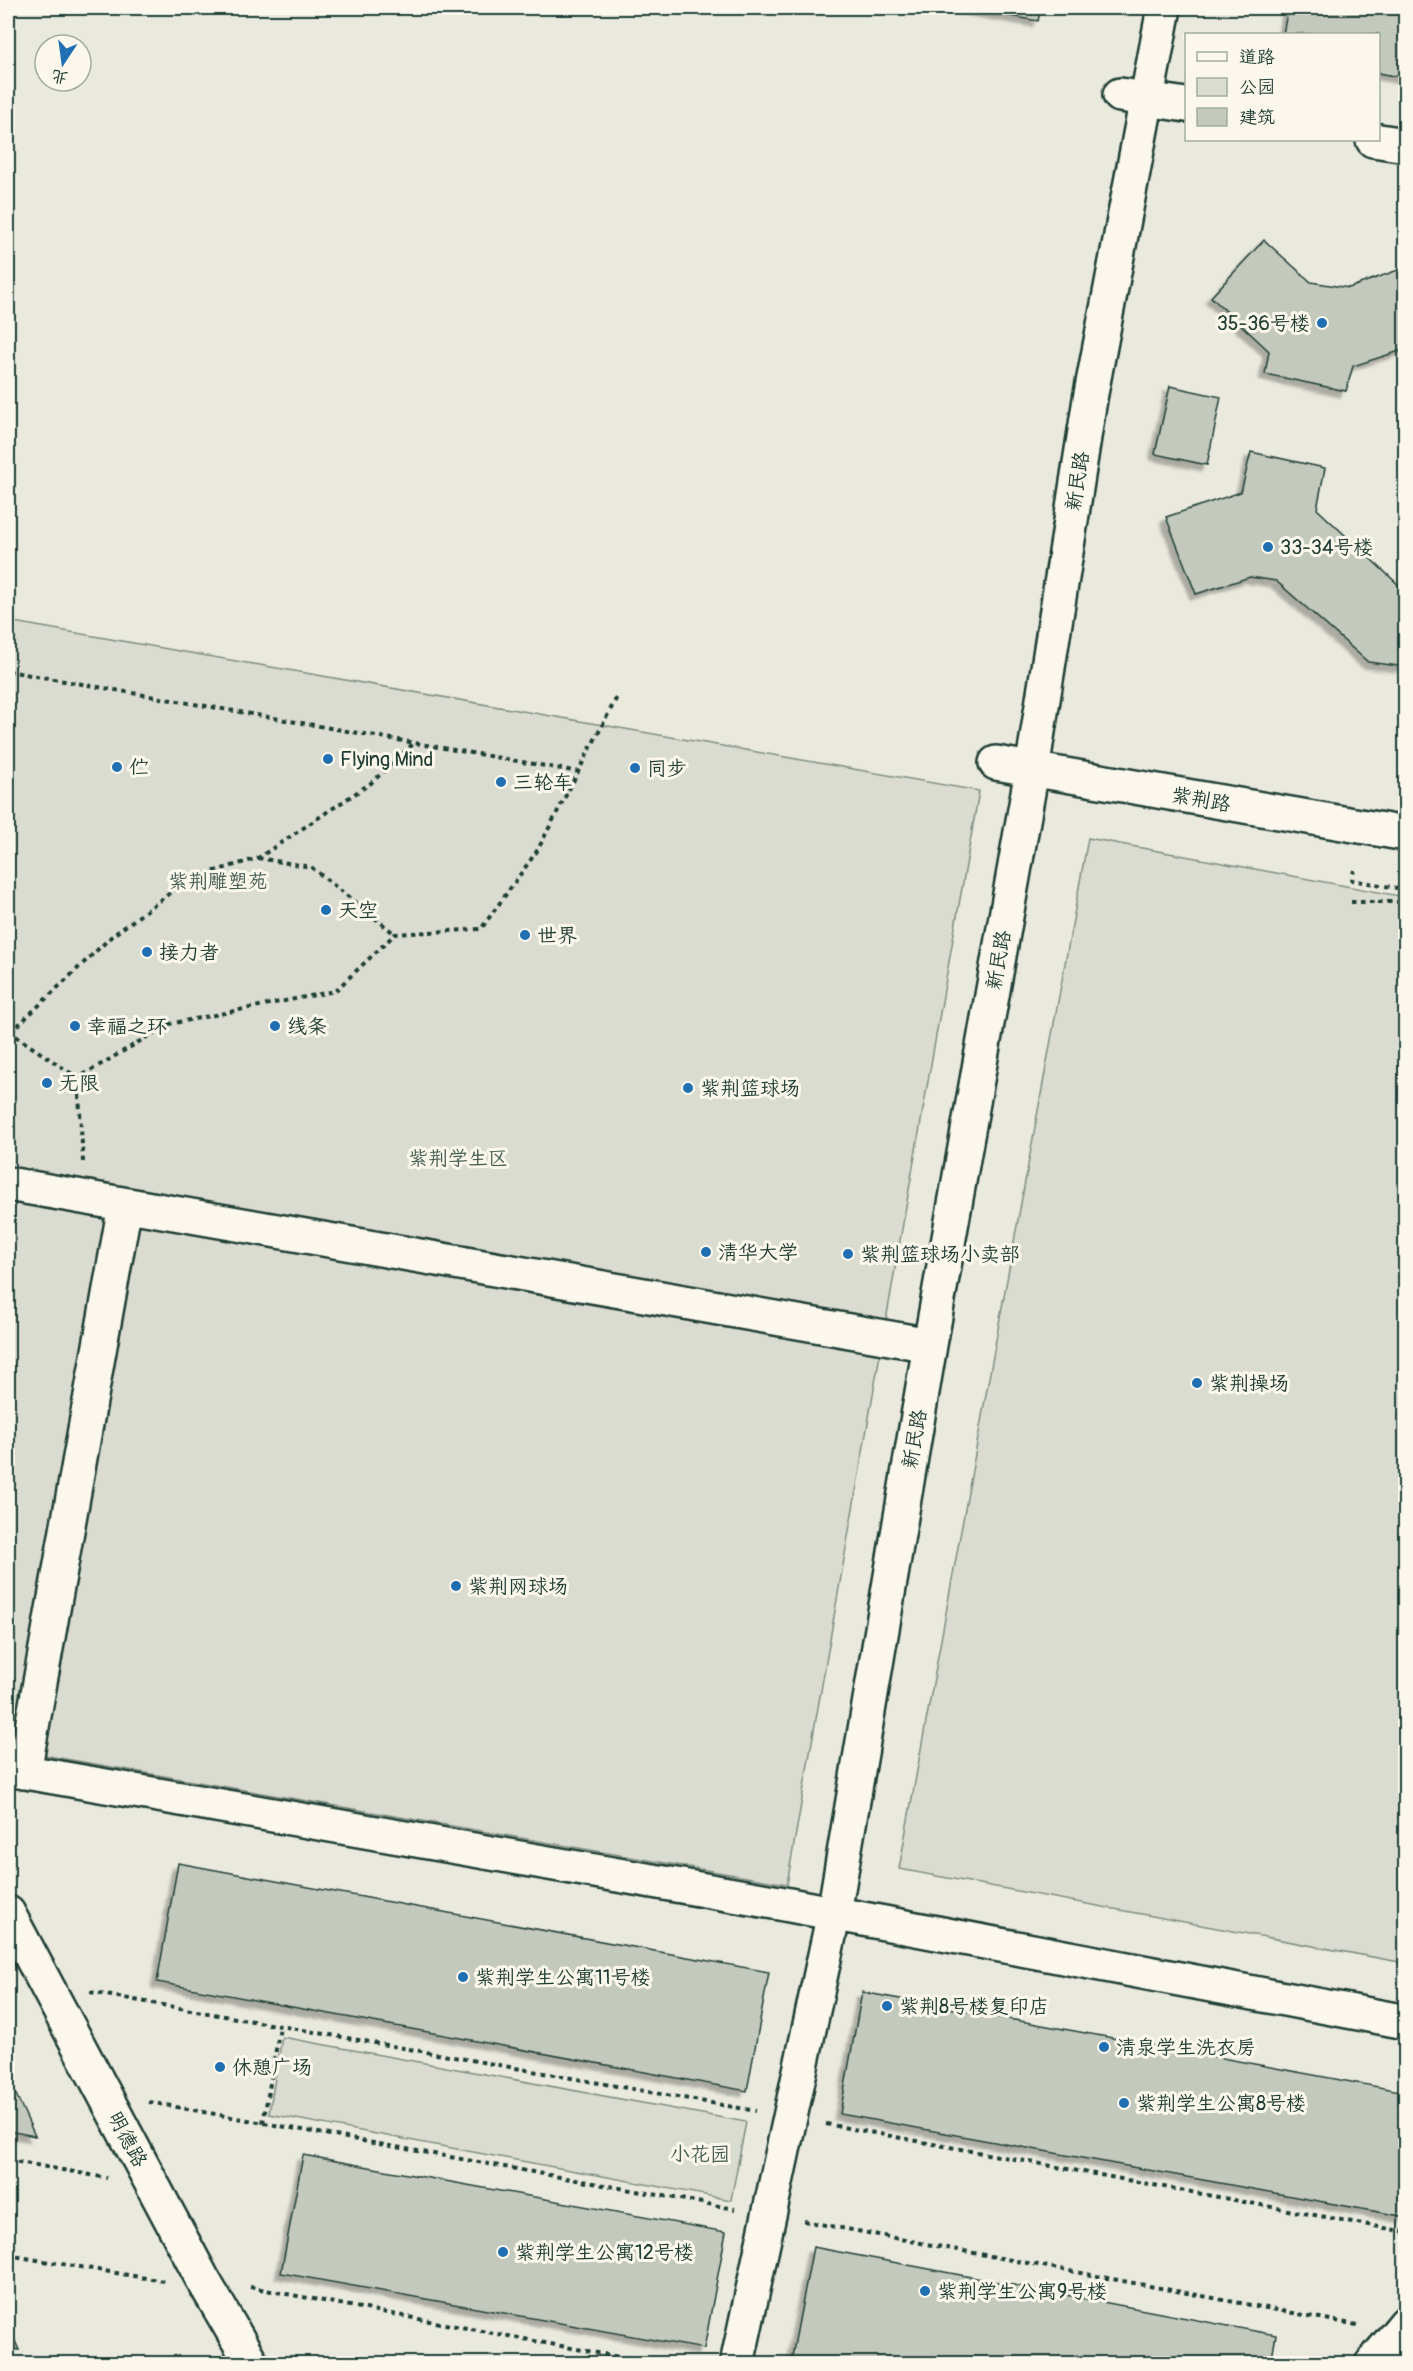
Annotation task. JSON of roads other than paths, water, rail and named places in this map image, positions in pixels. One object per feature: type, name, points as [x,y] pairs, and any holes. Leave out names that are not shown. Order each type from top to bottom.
[{"type":"street","name":"新民路","points":[[737,2364],[834,1913],[930,1345],[1032,770],[1090,399],[1133,97],[1164,8]]},
{"type":"street","points":[[1133,97],[1185,105]]},
{"type":"street","points":[[1380,141],[1406,145]]},
{"type":"street","name":"紫荆路","points":[[996,763],[1406,834]]},
{"type":"street","points":[[8,1184],[930,1345]]},
{"type":"street","points":[[124,1205],[16,1770],[834,1913],[1406,2022]]},
{"type":"street","name":"明德路","points":[[8,1913],[205,2284],[252,2364]]},
{"type":"street","points":[[1372,2364],[1406,2323]]},
{"type":"place","name":"35-36号楼","points":[[1322,323]]},
{"type":"place","name":"33-34号楼","points":[[1268,547]]},
{"type":"place","name":"Flying Mind","points":[[328,759]]},
{"type":"place","name":"伫","points":[[117,767]]},
{"type":"place","name":"同步","points":[[635,768]]},
{"type":"place","name":"三轮车","points":[[501,782]]},
{"type":"place","name":"天空","points":[[326,910]]},
{"type":"place","name":"世界","points":[[525,935]]},
{"type":"place","name":"接力者","points":[[147,952]]},
{"type":"place","name":"幸福之环","points":[[75,1026]]},
{"type":"place","name":"线条","points":[[275,1026]]},
{"type":"place","name":"无限","points":[[47,1083]]},
{"type":"place","name":"紫荆篮球场","points":[[688,1088]]},
{"type":"place","name":"清华大学","points":[[706,1252]]},
{"type":"place","name":"紫荆篮球场小卖部","points":[[848,1254]]},
{"type":"place","name":"紫荆操场","points":[[1197,1383]]},
{"type":"place","name":"紫荆网球场","points":[[456,1586]]},
{"type":"place","name":"紫荆学生公寓11号楼","points":[[463,1977]]},
{"type":"place","name":"紫荆8号楼复印店","points":[[887,2006]]},
{"type":"place","name":"清泉学生洗衣房","points":[[1104,2047]]},
{"type":"place","name":"休憩广场","points":[[220,2067]]},
{"type":"place","name":"紫荆学生公寓8号楼","points":[[1124,2103]]},
{"type":"place","name":"紫荆学生公寓12号楼","points":[[503,2252]]},
{"type":"place","name":"紫荆学生公寓9号楼","points":[[925,2291]]},
{"type":"park label","name":"紫荆雕塑苑","points":[[218,881]]},
{"type":"park label","name":"紫荆学生区","points":[[458,1158]]},
{"type":"park label","name":"小花园","points":[[700,2154]]}]
